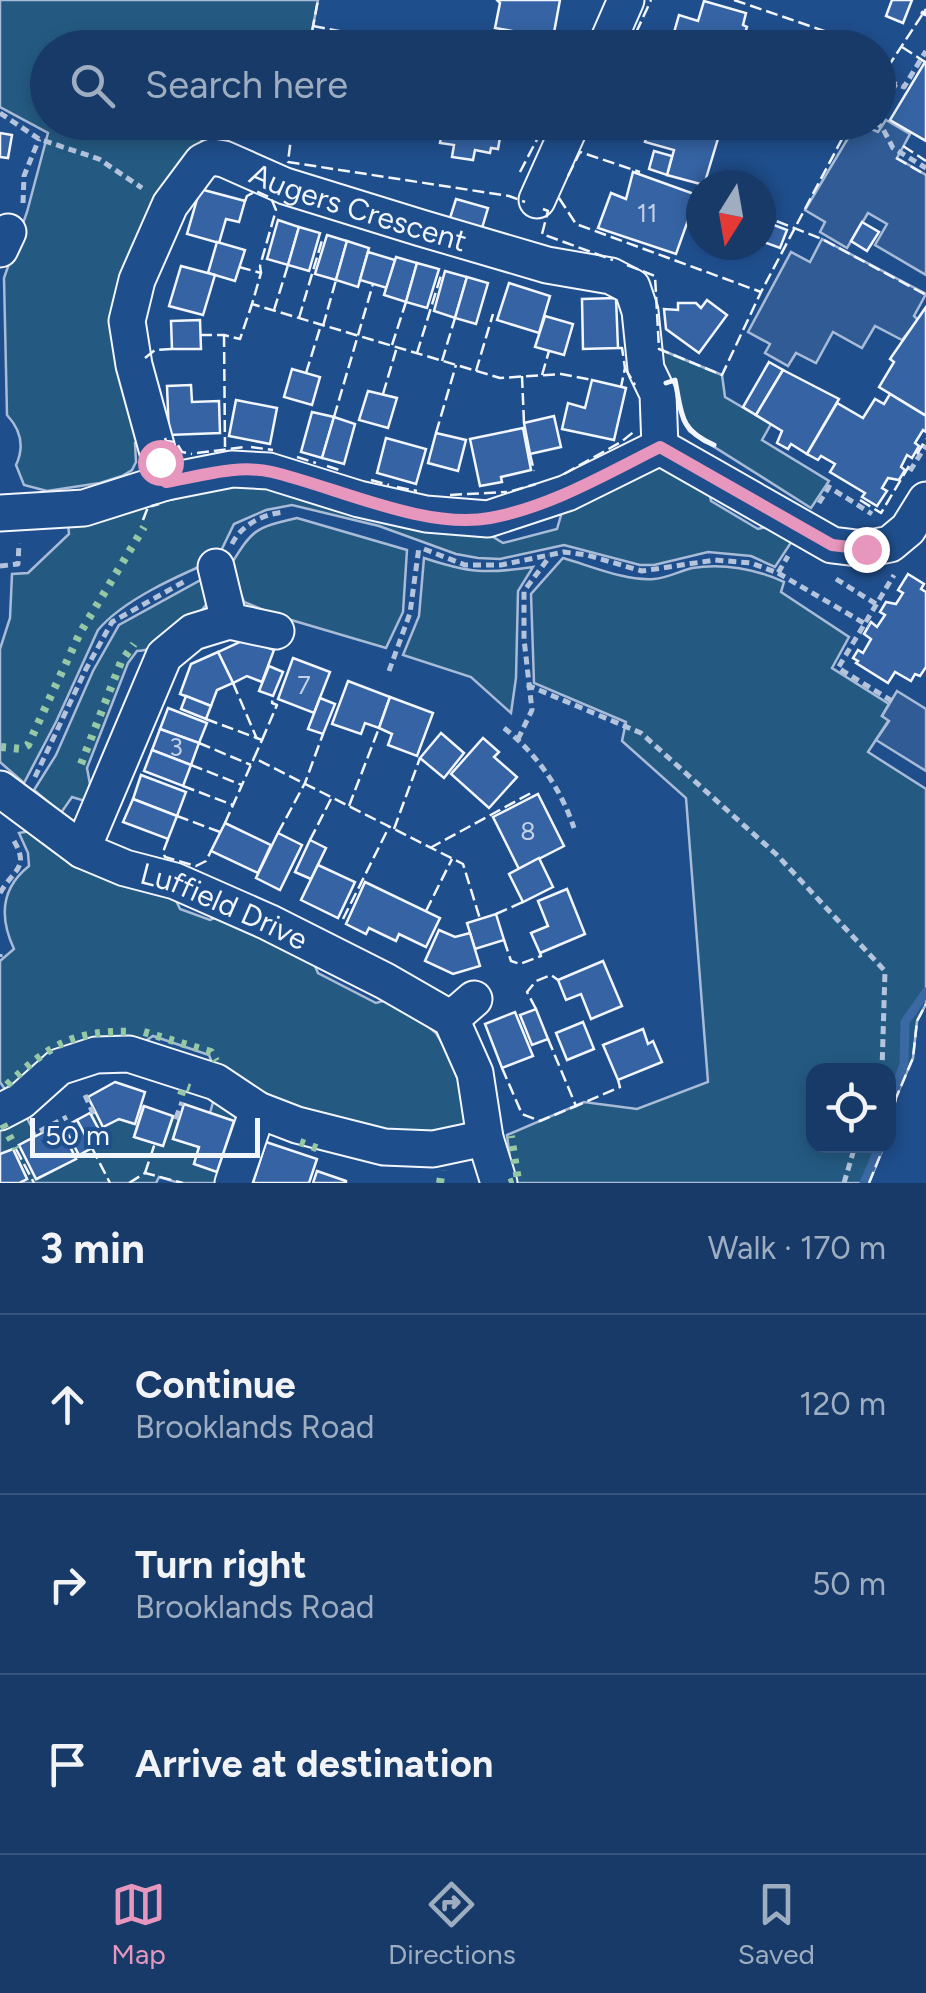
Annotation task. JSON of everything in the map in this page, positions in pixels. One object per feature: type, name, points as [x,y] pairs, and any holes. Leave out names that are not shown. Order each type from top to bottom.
[{"type":"street","points":[[613,30],[626,0]]},
{"type":"street","points":[[537,200],[564,140]]},
{"type":"street","name":"Augers Crescent","points":[[166,482],[134,366],[127,321],[137,280],[170,205],[202,162],[212,157],[285,186],[547,265],[611,276],[632,287],[640,311],[646,368],[658,394],[660,447]]},
{"type":"street","points":[[0,513],[84,508],[166,482],[232,469],[270,472],[406,510],[448,518],[488,518],[567,493],[660,447],[832,545],[866,549],[890,544],[908,529],[917,487]]},
{"type":"street","points":[[216,567],[228,620]]},
{"type":"street","points":[[82,850],[164,656],[193,632],[228,620],[276,632]]},
{"type":"street","name":"Luffield Drive","points":[[8,797],[82,850],[125,868],[175,881],[385,981],[462,1009],[485,1138],[498,1183]]},
{"type":"street","points":[[0,1112],[14,1107],[60,1067],[96,1054],[130,1054],[216,1082],[258,1110],[297,1125],[384,1148],[433,1148],[485,1138]]},
{"type":"street","points":[[233,1183],[258,1110]]},
{"type":"path","points":[[896,84],[904,87],[926,51]]},
{"type":"path","points":[[0,113],[30,133]]},
{"type":"path","points":[[4,240],[25,197],[24,176],[39,140]]},
{"type":"path","points":[[42,140],[100,160],[170,205]]},
{"type":"path","points":[[888,140],[892,148],[926,168]]},
{"type":"path","points":[[916,462],[926,445]]},
{"type":"path","points":[[915,452],[917,487]]},
{"type":"path","points":[[778,573],[829,488],[880,519]]},
{"type":"path","points":[[0,894],[22,864],[22,855],[5,824],[8,797],[53,745],[86,669],[112,622],[216,567],[224,560],[238,531],[274,513],[297,511]]},
{"type":"path","points":[[403,541],[465,565],[501,565],[551,553],[587,555],[642,571],[715,560],[751,564],[778,573],[866,624]]},
{"type":"path","points":[[389,670],[410,613],[418,547]]},
{"type":"path","points":[[518,739],[532,710],[527,686],[524,591],[551,553]]},
{"type":"path","points":[[0,566],[18,564]]},
{"type":"path","points":[[892,700],[838,668],[899,566]]},
{"type":"path","points":[[527,686],[641,733],[777,855],[885,971],[882,1063]]},
{"type":"path","points":[[504,728],[543,768],[563,799],[574,828]]},
{"type":"path","points":[[84,1095],[93,1113]]},
{"type":"path","points":[[176,1118],[183,1099]]},
{"type":"path","points":[[37,1132],[67,1117]]},
{"type":"path","points":[[59,1120],[64,1129]]},
{"type":"path","points":[[844,1183],[853,1153]]},
{"type":"shaded area","points":[[0,0],[318,0],[312,30],[30,30],[30,123],[0,107]]},
{"type":"shaded area","points":[[896,126],[910,134],[897,158],[926,175],[926,275],[875,245],[887,224],[868,213],[847,248],[820,232],[825,222],[805,210],[847,140],[896,140]]},
{"type":"shaded area","points":[[46,140],[202,140],[127,266],[143,441],[135,443],[136,462],[132,470],[100,483],[47,491],[24,485],[16,465],[21,445],[7,415],[4,278]]},
{"type":"shaded area","points":[[822,239],[926,294],[914,316],[918,320],[902,340],[875,326],[862,348],[833,332],[816,363],[796,353],[788,366],[765,353],[770,344],[748,332],[791,252],[810,262]]},
{"type":"shaded area","points":[[659,349],[722,375],[725,397],[771,424],[762,440],[829,481],[811,508],[689,431],[683,421],[675,381],[666,383]]},
{"type":"shaded area","points":[[648,464],[680,468],[708,484],[711,501],[758,529],[773,525],[794,538],[775,567],[751,556],[708,552],[640,565],[564,545],[500,559],[478,558],[379,526],[292,505],[266,510],[234,524],[217,559],[137,598],[98,630],[24,783],[0,762],[0,649],[10,618],[12,574],[28,573],[69,534],[68,523],[240,484],[267,484],[485,532],[503,543],[557,529],[562,512]]},
{"type":"shaded area","points":[[297,518],[407,550],[403,612],[386,648],[244,602],[230,566],[256,532]]},
{"type":"shaded area","points":[[424,558],[478,571],[533,567],[518,591],[511,713],[471,677],[403,655],[419,616]]},
{"type":"shaded area","points":[[563,558],[643,579],[716,566],[762,574],[784,582],[781,592],[849,637],[832,668],[889,704],[882,716],[889,720],[868,752],[926,789],[926,1004],[917,1021],[913,1058],[896,1097],[896,1063],[806,1063],[806,1153],[881,1153],[869,1183],[503,1183],[512,1175],[507,1135],[584,1102],[637,1109],[708,1082],[686,798],[622,741],[626,722],[534,683],[531,594]]},
{"type":"shaded area","points":[[208,576],[212,596],[198,614],[170,639],[137,651],[128,663],[87,768],[90,784],[85,801],[72,797],[61,813],[34,790],[56,755],[93,671],[119,625]]},
{"type":"shaded area","points":[[897,691],[926,709],[926,771],[876,740],[889,721],[882,716]]},
{"type":"shaded area","points":[[30,831],[80,863],[173,894],[180,909],[210,920],[224,914],[312,959],[318,973],[376,1003],[390,999],[400,1003],[436,1033],[461,1073],[465,1123],[458,1130],[403,1140],[288,1109],[215,1070],[209,1055],[153,1036],[9,1095],[0,1082],[0,961],[14,949],[6,927],[5,905],[12,884],[29,866],[19,833]]},
{"type":"shaded area","points":[[215,1095],[233,1108],[237,1123],[220,1183],[179,1183],[159,1177],[156,1183],[19,1183],[27,1179],[13,1149],[0,1154],[0,1124],[24,1112],[36,1136],[19,1145],[37,1179],[76,1159],[62,1130],[104,1141],[91,1114],[96,1112],[103,1126],[119,1119],[134,1124],[141,1106],[134,1137],[163,1146],[173,1117],[179,1119],[173,1139],[199,1147],[194,1164],[217,1172],[234,1121],[210,1113]]},
{"type":"building","points":[[497,0],[560,0],[554,30],[495,28],[500,3]]},
{"type":"building","points":[[892,0],[912,0],[903,23],[886,16]]},
{"type":"building","points":[[704,1],[746,13],[743,25],[747,27],[675,30],[679,15],[698,21]]},
{"type":"building","points":[[925,62],[926,141],[896,124],[896,110]]},
{"type":"building","points":[[0,133],[12,135],[8,158],[0,157]]},
{"type":"building","points":[[500,140],[498,149],[491,148],[490,153],[475,150],[473,160],[452,157],[454,145],[440,143]]},
{"type":"building","points":[[646,140],[718,140],[709,170],[686,170],[686,180],[667,175],[674,150]]},
{"type":"building","points":[[654,151],[672,156],[667,175],[649,169]]},
{"type":"building","points":[[633,172],[686,191],[686,226],[676,254],[598,228],[611,193],[626,199]]},
{"type":"building","points":[[200,189],[245,201],[239,222],[226,219],[219,243],[187,234]]},
{"type":"building","points":[[456,199],[488,208],[482,228],[450,218]]},
{"type":"building","points":[[278,220],[299,227],[288,265],[267,259]]},
{"type":"building","points":[[862,222],[879,232],[867,251],[851,241]]},
{"type":"building","points":[[776,226],[787,230],[780,248],[776,247]]},
{"type":"building","points":[[299,227],[320,233],[309,271],[288,265]]},
{"type":"building","points":[[327,235],[347,241],[336,280],[315,274]]},
{"type":"building","points":[[347,241],[369,248],[358,287],[336,280]]},
{"type":"building","points":[[217,242],[245,250],[235,281],[208,273]]},
{"type":"building","points":[[368,252],[395,260],[387,288],[360,280]]},
{"type":"building","points":[[396,257],[417,263],[406,302],[384,295]]},
{"type":"building","points":[[417,263],[439,269],[427,308],[406,302]]},
{"type":"building","points":[[181,266],[215,275],[203,315],[169,306]]},
{"type":"building","points":[[445,271],[467,277],[455,318],[434,311]]},
{"type":"building","points":[[467,277],[488,283],[476,324],[455,318]]},
{"type":"building","points":[[509,283],[550,296],[539,333],[497,320]]},
{"type":"building","points":[[616,298],[618,348],[583,349],[582,299]]},
{"type":"building","points":[[707,300],[727,315],[699,353],[666,329],[664,309],[678,310],[678,303],[696,303],[701,308]]},
{"type":"building","points":[[926,307],[925,415],[879,387],[894,362],[890,359]]},
{"type":"building","points":[[545,316],[573,324],[564,355],[535,347]]},
{"type":"building","points":[[200,320],[201,349],[172,349],[171,321]]},
{"type":"building","points":[[769,362],[783,370],[756,415],[743,407]]},
{"type":"building","points":[[292,369],[320,377],[312,405],[284,397]]},
{"type":"building","points":[[783,370],[839,399],[807,454],[791,444],[788,449],[777,443],[782,431],[756,415]]},
{"type":"building","points":[[592,380],[626,388],[614,440],[562,429],[568,403],[585,408]]},
{"type":"building","points":[[191,385],[192,402],[219,401],[220,433],[169,435],[167,386]]},
{"type":"building","points":[[368,391],[397,398],[388,428],[359,420]]},
{"type":"building","points":[[890,394],[926,416],[926,432],[923,430],[915,443],[919,446],[912,458],[907,455],[899,480],[888,478],[882,488],[887,491],[877,506],[862,497],[865,493],[830,472],[835,464],[807,454],[837,403],[863,418],[875,399],[884,404]]},
{"type":"building","points":[[236,400],[277,408],[270,444],[229,436]]},
{"type":"building","points":[[312,412],[334,417],[322,458],[301,452]]},
{"type":"building","points":[[554,416],[561,447],[530,454],[524,423]]},
{"type":"building","points":[[334,417],[355,424],[344,464],[322,458]]},
{"type":"building","points":[[523,428],[531,470],[480,486],[470,439]]},
{"type":"building","points":[[436,433],[466,440],[458,471],[428,463]]},
{"type":"building","points":[[386,438],[426,449],[416,484],[377,473]]},
{"type":"building","points":[[908,574],[924,584],[921,589],[926,592],[926,667],[911,681],[895,672],[888,683],[853,658],[858,650],[863,653],[871,639],[864,634],[871,622],[877,627],[885,615],[880,612],[886,602],[896,604],[903,593],[898,590]]},
{"type":"building","points":[[246,639],[274,650],[262,682],[247,676],[233,683],[218,652]]},
{"type":"building","points":[[218,652],[233,683],[217,690],[211,706],[180,694],[191,664]]},
{"type":"building","points":[[293,658],[330,672],[314,713],[278,699]]},
{"type":"building","points":[[269,666],[283,672],[273,696],[259,691]]},
{"type":"building","points":[[348,681],[390,697],[379,728],[365,723],[361,734],[332,724]]},
{"type":"building","points":[[186,696],[211,706],[206,719],[181,709]]},
{"type":"building","points":[[390,697],[433,713],[417,756],[388,745],[392,734],[379,728]]},
{"type":"building","points":[[320,698],[335,704],[323,734],[308,729]]},
{"type":"building","points":[[168,708],[207,723],[199,743],[160,729]]},
{"type":"building","points":[[160,729],[199,743],[191,765],[152,750]]},
{"type":"building","points":[[441,733],[464,753],[444,778],[420,758]]},
{"type":"building","points":[[483,738],[499,752],[494,757],[517,777],[489,808],[451,774]]},
{"type":"building","points":[[152,750],[191,765],[183,786],[144,771]]},
{"type":"building","points":[[141,775],[186,792],[177,816],[133,799]]},
{"type":"building","points":[[538,794],[564,846],[519,869],[493,817]]},
{"type":"building","points":[[133,799],[177,816],[168,839],[123,822]]},
{"type":"building","points":[[225,823],[271,845],[258,873],[211,851]]},
{"type":"building","points":[[278,833],[302,845],[280,890],[256,878]]},
{"type":"building","points":[[310,840],[326,848],[311,879],[295,872]]},
{"type":"building","points":[[539,858],[553,887],[523,902],[509,874]]},
{"type":"building","points":[[318,865],[355,882],[338,918],[301,900]]},
{"type":"building","points":[[365,882],[440,918],[426,947],[399,934],[396,941],[369,928],[366,934],[346,924]]},
{"type":"building","points":[[567,889],[585,934],[540,953],[531,933],[548,926],[538,901]]},
{"type":"building","points":[[496,914],[504,940],[475,949],[467,923]]},
{"type":"building","points":[[439,930],[455,937],[470,933],[480,966],[453,974],[425,961]]},
{"type":"building","points":[[603,961],[622,1006],[591,1019],[581,994],[566,1000],[558,980]]},
{"type":"building","points":[[536,1009],[548,1039],[532,1045],[520,1015]]},
{"type":"building","points":[[515,1012],[533,1056],[502,1068],[485,1024]]},
{"type":"building","points":[[583,1022],[594,1049],[567,1060],[556,1033]]},
{"type":"building","points":[[643,1029],[648,1044],[653,1041],[662,1062],[618,1080],[603,1045]]},
{"type":"building","points":[[115,1082],[145,1092],[135,1124],[119,1119],[103,1127],[88,1097]]},
{"type":"building","points":[[184,1104],[234,1121],[217,1172],[194,1164],[199,1147],[173,1139]]},
{"type":"building","points":[[144,1106],[173,1116],[163,1146],[134,1137]]},
{"type":"building","points":[[90,1113],[105,1141],[92,1148],[77,1120]]},
{"type":"building","points":[[77,1120],[92,1148],[79,1155],[64,1127]]},
{"type":"building","points":[[59,1124],[76,1159],[36,1179],[19,1145]]},
{"type":"building","points":[[266,1142],[317,1159],[309,1183],[253,1183]]},
{"type":"building","points":[[13,1149],[27,1179],[0,1183],[0,1154]]},
{"type":"building","points":[[317,1171],[346,1181],[346,1183],[313,1183]]},
{"type":"waterway","points":[[896,1087],[904,1064],[905,1022],[926,992]]},
{"type":"waterway","points":[[864,1183],[877,1153]]},
{"type":"hedge","points":[[1,747],[21,749],[28,745],[80,633],[144,527]]},
{"type":"hedge","points":[[81,764],[121,662],[134,644]]},
{"type":"hedge","points":[[7,1085],[63,1043],[93,1034],[132,1032]]},
{"type":"hedge","points":[[144,1032],[211,1052],[216,1061]]},
{"type":"hedge","points":[[181,1095],[184,1086],[190,1088]]},
{"type":"hedge","points":[[3,1124],[16,1149]]},
{"type":"hedge","points":[[509,1183],[518,1180],[511,1136]]},
{"type":"hedge","points":[[300,1142],[319,1149]]},
{"type":"hedge","points":[[440,1183],[442,1170]]},
{"type":"fence","points":[[312,30],[318,0]]},
{"type":"fence","points":[[637,30],[651,0]]},
{"type":"fence","points":[[734,0],[822,30]]},
{"type":"fence","points":[[896,55],[926,9]]},
{"type":"fence","points":[[313,26],[334,30]]},
{"type":"fence","points":[[902,47],[925,62]]},
{"type":"fence","points":[[291,140],[288,162],[509,196],[525,202]]},
{"type":"fence","points":[[520,172],[537,140]]},
{"type":"fence","points":[[627,265],[655,276],[659,349],[722,375],[841,140]]},
{"type":"fence","points":[[903,146],[926,161]]},
{"type":"fence","points":[[568,176],[580,152],[640,172]]},
{"type":"fence","points":[[896,158],[926,175]]},
{"type":"fence","points":[[245,201],[256,191],[271,198],[276,210],[261,273]]},
{"type":"fence","points":[[559,198],[576,224],[761,292]]},
{"type":"fence","points":[[543,209],[548,211],[542,234],[613,260]]},
{"type":"fence","points":[[776,221],[822,239],[926,295]]},
{"type":"fence","points":[[299,318],[323,237]]},
{"type":"fence","points":[[274,310],[288,265]]},
{"type":"fence","points":[[239,267],[261,273],[252,304],[500,378],[561,374],[592,380]]},
{"type":"fence","points":[[417,353],[442,272]]},
{"type":"fence","points":[[323,326],[336,280]]},
{"type":"fence","points":[[334,417],[373,284]]},
{"type":"fence","points":[[392,345],[406,302]]},
{"type":"fence","points":[[200,335],[240,339],[252,304]]},
{"type":"fence","points":[[476,371],[493,314]]},
{"type":"fence","points":[[442,361],[455,318]]},
{"type":"fence","points":[[306,373],[321,325]]},
{"type":"fence","points":[[224,335],[225,447]]},
{"type":"fence","points":[[383,394],[397,347]]},
{"type":"fence","points":[[618,348],[622,348],[625,368],[621,387]]},
{"type":"fence","points":[[145,358],[155,350],[172,349]]},
{"type":"fence","points":[[542,375],[549,351]]},
{"type":"fence","points":[[436,433],[456,365]]},
{"type":"fence","points":[[625,368],[635,385]]},
{"type":"fence","points":[[522,376],[524,423]]},
{"type":"fence","points":[[564,474],[636,430]]},
{"type":"fence","points":[[165,438],[176,442],[182,452],[192,454]]},
{"type":"fence","points":[[917,454],[926,439]]},
{"type":"fence","points":[[197,453],[245,447]]},
{"type":"fence","points":[[251,447],[273,450]]},
{"type":"fence","points":[[530,454],[534,471]]},
{"type":"fence","points":[[297,457],[316,463]]},
{"type":"fence","points":[[327,466],[342,471]]},
{"type":"fence","points":[[860,500],[881,513],[909,466]]},
{"type":"fence","points":[[371,480],[389,485]]},
{"type":"fence","points":[[512,491],[536,484]]},
{"type":"fence","points":[[397,487],[417,491]]},
{"type":"fence","points":[[450,495],[507,492]]},
{"type":"fence","points":[[143,520],[148,507],[159,504]]},
{"type":"fence","points":[[233,683],[257,739]]},
{"type":"fence","points":[[262,740],[277,705],[272,703],[273,696]]},
{"type":"fence","points":[[206,719],[262,740],[254,758],[463,864],[480,919]]},
{"type":"fence","points":[[349,806],[379,728]]},
{"type":"fence","points":[[278,833],[305,783],[323,734]]},
{"type":"fence","points":[[199,743],[251,765]]},
{"type":"fence","points":[[225,823],[254,758]]},
{"type":"fence","points":[[394,829],[420,758]]},
{"type":"fence","points":[[191,765],[242,785]]},
{"type":"fence","points":[[183,786],[233,805]]},
{"type":"fence","points":[[430,848],[531,793]]},
{"type":"fence","points":[[310,840],[332,797]]},
{"type":"fence","points":[[177,816],[220,832]]},
{"type":"fence","points":[[343,919],[389,827]]},
{"type":"fence","points":[[168,839],[165,857],[196,866],[206,861],[211,851]]},
{"type":"fence","points":[[426,911],[452,859]]},
{"type":"fence","points":[[496,914],[523,902]]},
{"type":"fence","points":[[504,940],[511,961],[520,964],[541,956],[540,953]]},
{"type":"fence","points":[[536,1009],[527,992],[536,981],[551,975],[558,980]]},
{"type":"fence","points":[[896,1098],[913,1058],[917,1021],[926,1004]]},
{"type":"fence","points":[[548,1039],[576,1106],[620,1087],[618,1080]]},
{"type":"fence","points":[[502,1068],[522,1114],[540,1121],[576,1106]]},
{"type":"fence","points":[[145,1173],[155,1143]]},
{"type":"fence","points":[[92,1148],[110,1183]]},
{"type":"fence","points":[[16,1149],[34,1183]]},
{"type":"fence","points":[[869,1183],[881,1153]]},
{"type":"fence","points":[[129,1183],[145,1173],[183,1183]]},
{"type":"wall","points":[[666,383],[675,380],[688,427],[714,445]]},
{"type":"route","points":[[160,462],[166,482],[232,469],[270,472],[406,510],[448,518],[488,518],[567,493],[660,447],[832,545],[866,549]]}]
